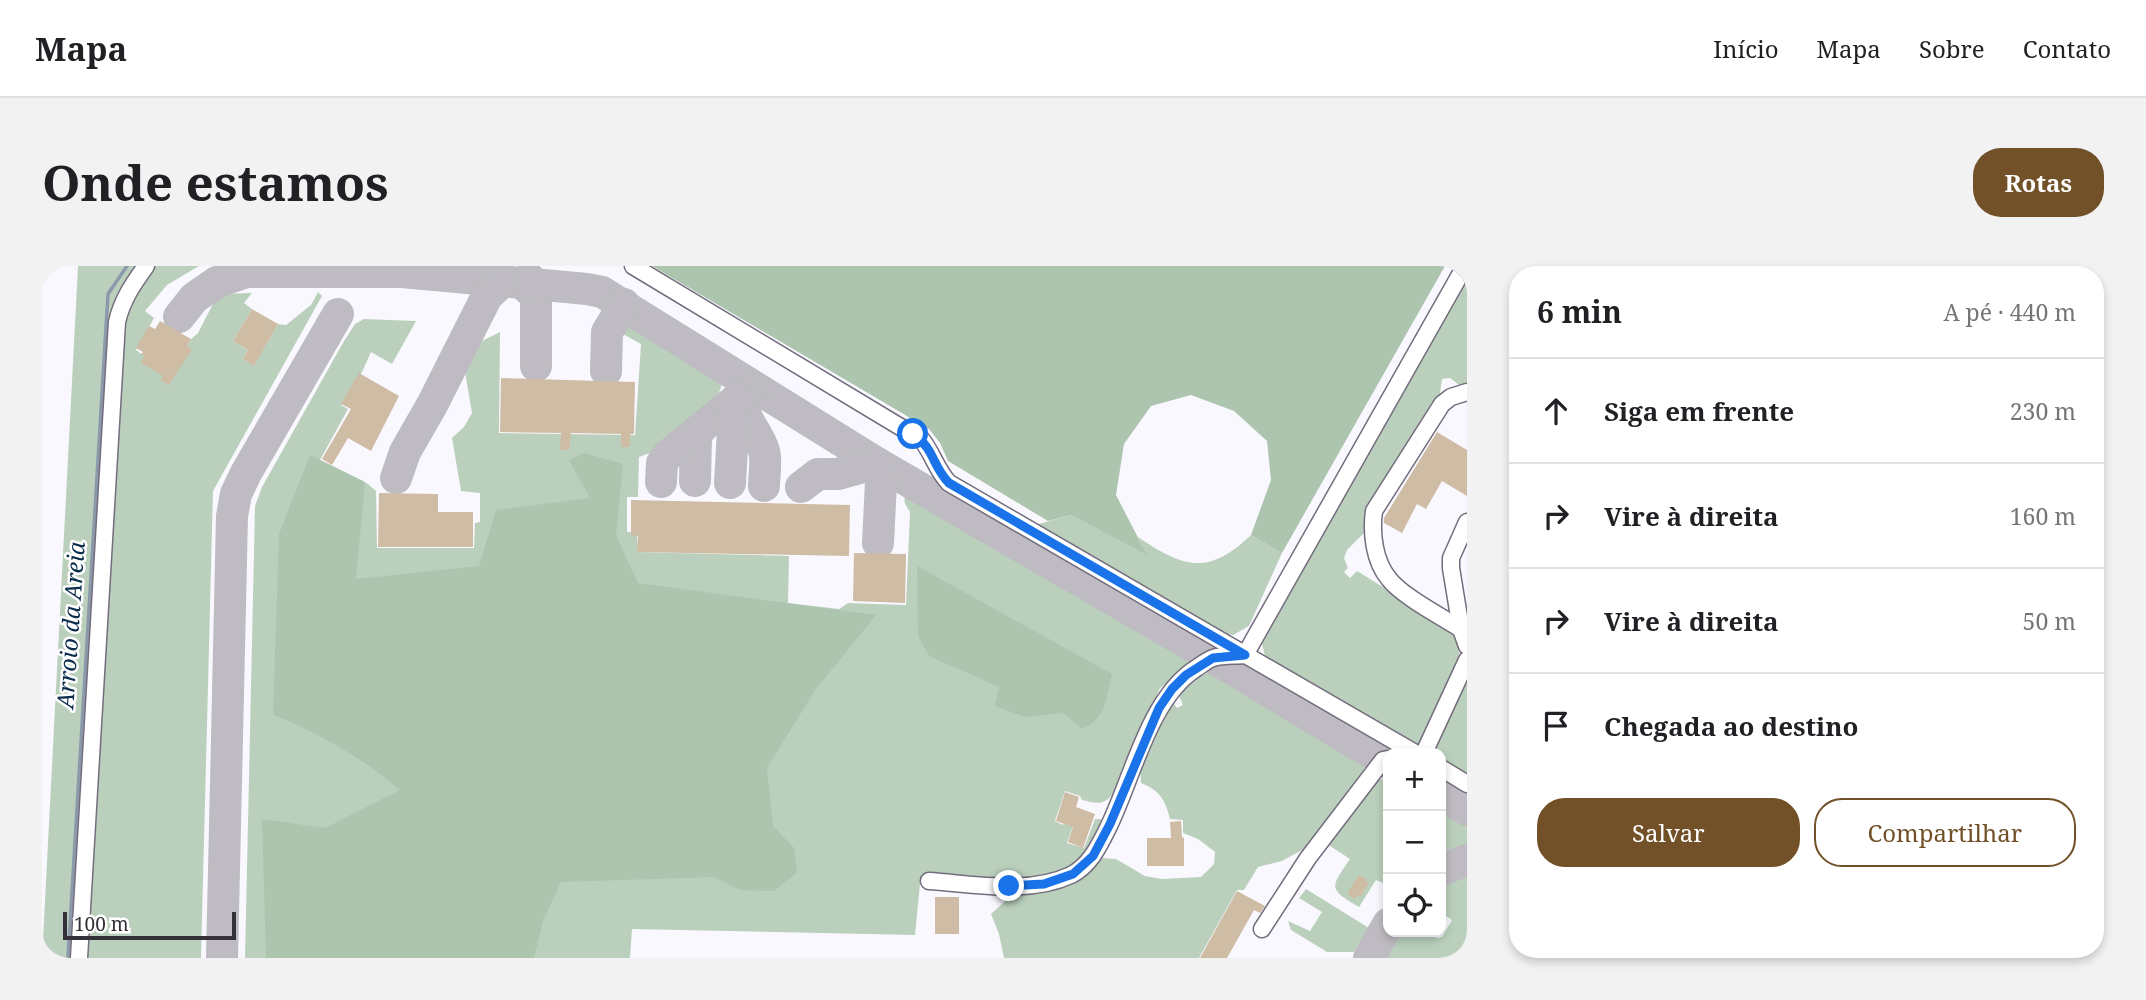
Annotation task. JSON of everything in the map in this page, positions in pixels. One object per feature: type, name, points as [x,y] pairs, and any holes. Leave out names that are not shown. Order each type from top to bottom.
[{"type":"lane","points":[[79,958],[117,322],[128,292],[146,266]]},
{"type":"lane","points":[[633,266],[922,440],[930,449],[942,476],[949,483],[1406,748]]},
{"type":"lane","points":[[1245,655],[1465,266]]},
{"type":"lane","points":[[1461,629],[1400,589],[1388,578],[1372,539],[1372,524],[1374,510],[1442,404],[1451,397],[1467,392]]},
{"type":"lane","points":[[1467,522],[1451,558],[1461,629],[1467,646]]},
{"type":"lane","points":[[929,881],[1009,886],[1044,884],[1073,874],[1093,856],[1110,824],[1159,708],[1172,689],[1186,675],[1213,658],[1245,655]]},
{"type":"lane","points":[[1426,748],[1467,660]]},
{"type":"lane","points":[[1262,929],[1308,858],[1383,760]]},
{"type":"lane","points":[[1446,771],[1467,784]]},
{"type":"green space","points":[[78,266],[140,266],[126,285],[74,958],[42,958]]},
{"type":"green space","points":[[149,266],[199,266],[167,285],[145,311],[154,318],[136,350],[170,374],[191,339],[198,333],[218,294],[252,293],[244,303],[252,309],[233,341],[248,350],[243,359],[254,365],[278,324],[286,325],[311,305],[318,292],[322,296],[213,491],[201,958],[85,958],[120,324]]},
{"type":"green space","points":[[652,266],[1445,266],[1282,553],[1251,535],[1271,480],[1267,441],[1234,411],[1191,395],[1151,406],[1124,444],[1116,495],[1147,555],[1071,515],[1048,521],[948,461],[940,443],[929,429]]},
{"type":"green space","points":[[1467,275],[1467,384],[1459,385],[1450,378],[1442,379],[1440,394],[1368,509],[1365,532],[1347,550],[1344,558],[1348,568],[1344,572],[1350,578],[1357,571],[1450,628],[1458,643],[1461,663],[1422,744],[1414,746],[1265,657],[1262,643]]},
{"type":"green space","points":[[364,319],[416,321],[392,364],[371,352],[341,405],[348,409],[320,460],[368,484],[376,491],[377,548],[474,548],[475,523],[480,522],[480,493],[461,491],[452,438],[464,427],[472,413],[463,360],[478,343],[500,332],[499,433],[635,435],[641,344],[619,332],[628,319],[631,319],[722,378],[717,397],[690,428],[661,449],[639,457],[638,497],[627,497],[627,532],[637,533],[638,552],[789,556],[788,603],[839,609],[848,603],[906,605],[910,512],[904,499],[908,491],[1180,650],[1190,658],[1189,666],[1160,688],[1112,795],[1105,801],[1095,803],[1065,791],[1055,821],[1063,825],[1067,813],[1077,815],[1067,843],[1084,848],[1095,819],[1101,819],[1103,824],[1087,852],[1071,865],[1032,878],[988,881],[924,879],[920,884],[915,935],[632,929],[630,958],[245,958],[255,506],[262,487],[344,341],[355,324]]},
{"type":"green space","points":[[584,453],[623,464],[616,535],[638,583],[876,615],[816,689],[767,768],[773,826],[794,848],[797,872],[774,891],[740,890],[714,877],[561,882],[543,921],[534,958],[266,958],[262,819],[325,828],[400,790],[340,747],[273,715],[279,534],[310,455],[365,482],[356,579],[479,566],[496,510],[590,498],[569,460]]},
{"type":"green space","points":[[1071,515],[1146,554],[1138,537],[1169,556],[1183,561],[1208,562],[1222,557],[1251,535],[1282,553],[1249,626],[1233,635],[1216,632],[1035,525]]},
{"type":"green space","points":[[917,566],[1112,674],[1101,713],[1082,729],[1063,713],[1025,717],[995,706],[999,687],[929,656],[918,636]]},
{"type":"green space","points":[[1209,672],[1219,675],[1365,760],[1363,777],[1317,838],[1282,861],[1258,867],[1244,890],[1237,890],[1199,958],[1004,958],[991,914],[1015,892],[1100,858],[1116,859],[1145,876],[1162,879],[1201,877],[1214,864],[1215,852],[1198,839],[1183,833],[1183,820],[1170,819],[1161,796],[1141,783],[1140,765],[1171,700],[1177,708],[1183,705],[1178,693],[1194,678]]},
{"type":"green space","points":[[1467,675],[1467,778],[1446,764],[1446,748],[1436,748],[1437,739]]},
{"type":"green space","points":[[1383,779],[1383,883],[1376,880],[1359,907],[1337,892],[1335,887],[1350,859],[1327,844],[1377,781]]},
{"type":"green space","points":[[1446,807],[1467,820],[1467,853],[1446,861]]},
{"type":"green space","points":[[1467,867],[1467,951],[1461,958],[1378,958],[1391,937],[1446,937],[1446,930],[1452,920],[1446,916],[1446,877]]},
{"type":"green space","points":[[1306,889],[1369,928],[1354,952],[1327,952],[1291,930],[1288,921],[1310,931],[1322,912],[1299,898]]},
{"type":"building","points":[[252,309],[278,324],[254,366],[243,359],[248,350],[233,341]]},
{"type":"building","points":[[160,321],[191,339],[187,346],[192,349],[169,385],[160,380],[163,376],[141,363],[143,352],[136,348],[149,326],[155,329]]},
{"type":"building","points":[[359,373],[399,396],[371,451],[348,438],[332,465],[322,459],[351,409],[341,404]]},
{"type":"building","points":[[501,378],[635,382],[634,434],[630,434],[630,447],[621,447],[621,434],[571,433],[569,450],[560,450],[561,433],[500,432]]},
{"type":"building","points":[[1437,432],[1467,450],[1467,496],[1442,481],[1426,509],[1417,504],[1402,533],[1384,523],[1384,518]]},
{"type":"building","points":[[379,493],[438,494],[438,512],[473,512],[473,547],[378,547]]},
{"type":"building","points":[[631,500],[850,505],[849,556],[637,552],[638,536],[631,535]]},
{"type":"building","points":[[854,553],[906,554],[905,603],[853,601]]},
{"type":"building","points":[[1065,792],[1079,797],[1076,807],[1095,814],[1083,848],[1068,842],[1073,827],[1056,821]]},
{"type":"building","points":[[1181,821],[1184,866],[1147,866],[1147,838],[1171,838],[1170,822]]},
{"type":"building","points":[[1359,875],[1369,883],[1360,897],[1358,895],[1355,899],[1347,894]]},
{"type":"building","points":[[1237,891],[1265,906],[1260,913],[1254,910],[1227,958],[1200,958]]},
{"type":"building","points":[[935,897],[959,897],[959,934],[935,934]]},
{"type":"waterway","name":"Arroio da Areia","points":[[68,958],[108,294],[127,266]]},
{"type":"taxiway","points":[[179,317],[194,298],[217,282],[246,272],[402,272],[602,292],[877,463],[1234,670],[1383,760]]},
{"type":"taxiway","points":[[529,278],[523,284],[536,296],[536,366]]},
{"type":"taxiway","points":[[396,478],[405,452],[487,296],[501,283]]},
{"type":"taxiway","points":[[606,371],[607,332],[624,304]]},
{"type":"taxiway","points":[[222,958],[232,516],[236,494],[246,473],[338,314]]},
{"type":"taxiway","points":[[754,388],[745,392],[743,400],[746,415],[764,451],[764,486]]},
{"type":"taxiway","points":[[661,482],[662,463],[667,456],[745,392]]},
{"type":"taxiway","points":[[730,483],[734,412],[738,398]]},
{"type":"taxiway","points":[[695,481],[696,437],[699,431]]},
{"type":"taxiway","points":[[801,487],[818,474],[838,474],[877,463],[881,482],[878,543]]},
{"type":"taxiway","points":[[1446,798],[1467,810]]},
{"type":"taxiway","points":[[1446,868],[1467,860]]},
{"type":"taxiway","points":[[1369,958],[1383,933]]},
{"type":"route","points":[[913,434],[930,449],[942,476],[949,483],[1245,655],[1213,658],[1186,675],[1172,689],[1159,708],[1110,824],[1093,856],[1073,874],[1044,884],[1009,886]]}]
